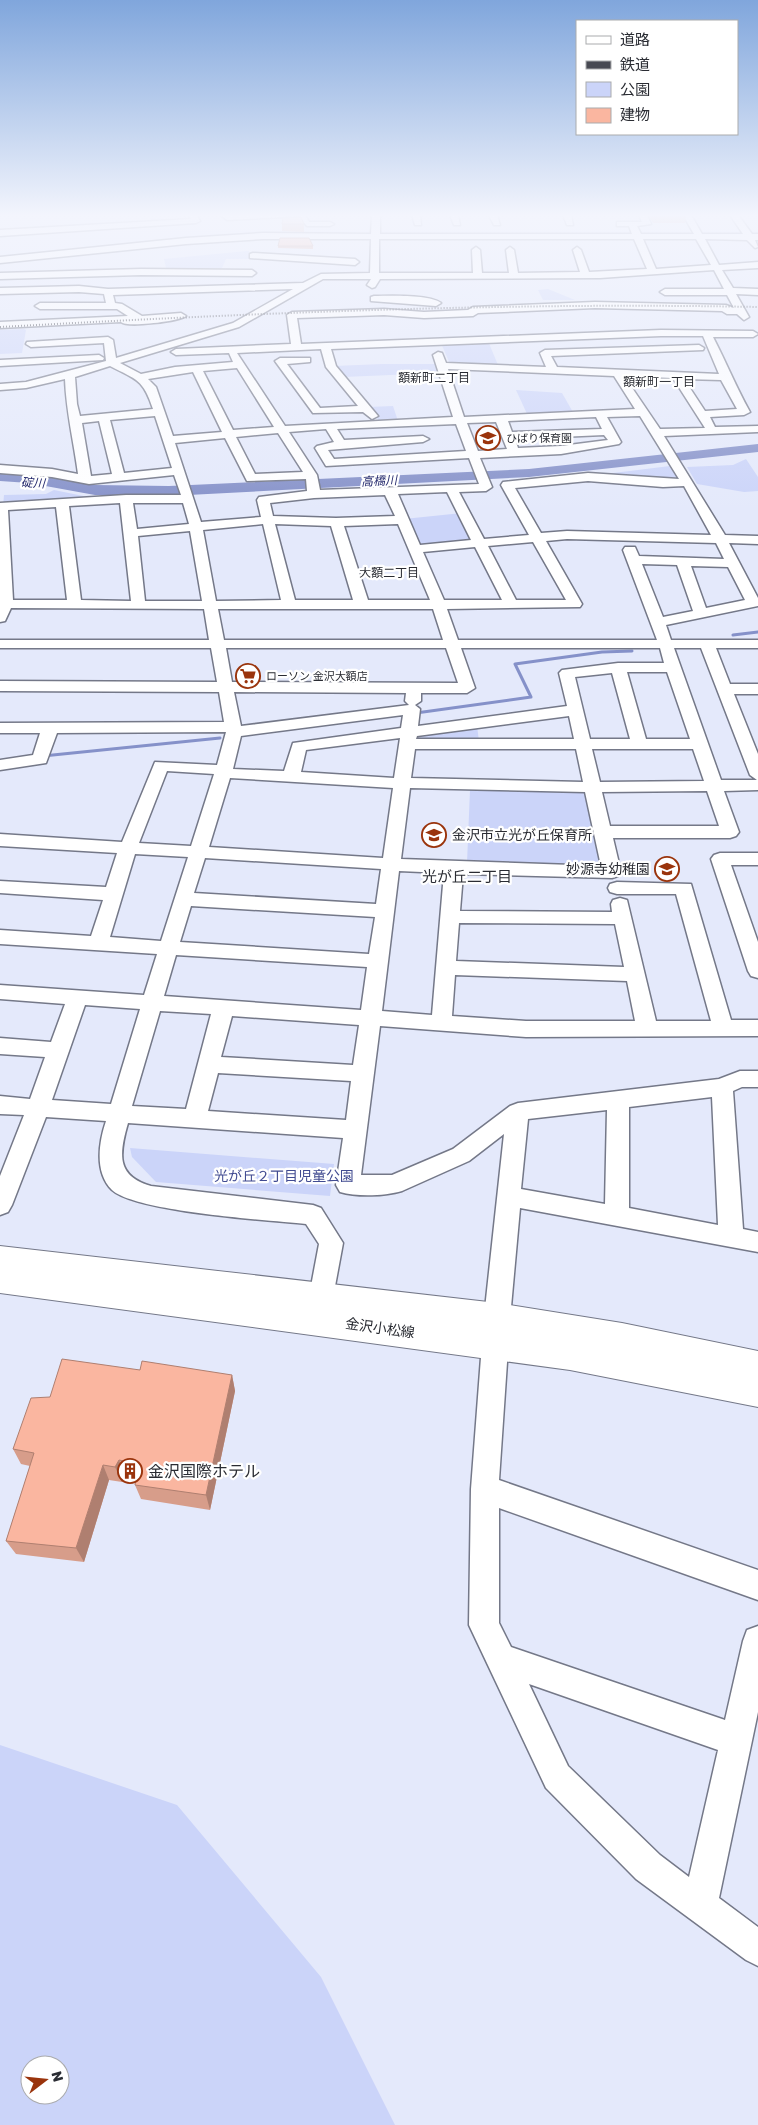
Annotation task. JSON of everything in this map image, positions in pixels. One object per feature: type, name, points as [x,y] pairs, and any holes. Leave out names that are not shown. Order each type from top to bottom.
[{"type":"main road","name":"金沢小松線","points":[[0,1260],[320,1297],[496,1331],[570,1355],[758,1391]]},
{"type":"main road","name":"金沢小松線","points":[[0,1279],[496,1331],[622,1338],[758,1368]]},
{"type":"street","points":[[27,373],[35,314]]},
{"type":"street","points":[[133,314],[139,318]]},
{"type":"street","points":[[0,387],[27,373],[145,353],[236,325],[255,314]]},
{"type":"street","points":[[296,347],[298,333],[292,316],[324,319],[394,314]]},
{"type":"street","points":[[395,314],[388,316],[395,344]]},
{"type":"street","points":[[396,314],[429,329],[491,340],[518,335],[536,338],[556,333],[595,336],[668,333],[740,334],[757,340]]},
{"type":"street","points":[[476,314],[491,340]]},
{"type":"street","points":[[580,314],[595,336]]},
{"type":"street","points":[[727,314],[740,334]]},
{"type":"street","points":[[728,318],[732,314]]},
{"type":"street","points":[[742,314],[757,340]]},
{"type":"street","points":[[0,327],[181,316]]},
{"type":"street","points":[[32,325],[159,320]]},
{"type":"street","points":[[145,353],[395,344],[429,329],[479,320]]},
{"type":"street","points":[[659,320],[668,333]]},
{"type":"street","points":[[108,323],[111,360]]},
{"type":"street","points":[[747,323],[758,324]]},
{"type":"street","points":[[429,329],[485,486]]},
{"type":"street","points":[[703,414],[744,412],[716,363],[714,348],[706,334]]},
{"type":"street","points":[[606,335],[624,360],[653,361]]},
{"type":"street","points":[[536,338],[553,370]]},
{"type":"street","points":[[31,344],[108,340]]},
{"type":"street","points":[[325,347],[331,367],[378,424]]},
{"type":"street","points":[[546,354],[714,348]]},
{"type":"street","points":[[230,350],[312,476],[314,493]]},
{"type":"street","points":[[581,352],[592,372]]},
{"type":"street","points":[[329,359],[280,361],[317,411],[366,409]]},
{"type":"street","points":[[0,363],[27,373],[70,375],[111,360]]},
{"type":"street","points":[[111,360],[140,377],[151,387],[170,440],[196,527],[233,729],[224,771],[168,948],[111,1141],[112,1171],[126,1188],[151,1196],[313,1216],[331,1242],[320,1297]]},
{"type":"street","points":[[140,377],[174,370],[240,365]]},
{"type":"street","points":[[443,366],[725,377]]},
{"type":"street","points":[[196,368],[251,478],[312,476]]},
{"type":"street","points":[[617,373],[658,433],[688,482],[756,603],[658,622]]},
{"type":"street","points":[[70,375],[71,404],[76,420],[85,479]]},
{"type":"street","points":[[676,375],[713,430]]},
{"type":"street","points":[[76,420],[160,412]]},
{"type":"street","points":[[170,440],[282,428],[644,412]]},
{"type":"street","points":[[423,439],[341,444],[321,448],[330,463],[353,460],[562,450],[615,442],[600,414]]},
{"type":"street","points":[[104,417],[119,477]]},
{"type":"street","points":[[501,419],[514,452]]},
{"type":"street","points":[[418,422],[428,456]]},
{"type":"street","points":[[329,426],[353,460]]},
{"type":"street","points":[[658,433],[758,429]]},
{"type":"street","points":[[508,436],[609,432]]},
{"type":"street","points":[[0,469],[52,473],[85,479],[181,476]]},
{"type":"street","points":[[288,605],[262,500],[314,493],[507,485],[588,477],[663,483],[688,482]]},
{"type":"street","points":[[3,604],[575,604],[507,485]]},
{"type":"street","points":[[451,488],[511,604]]},
{"type":"street","points":[[0,686],[467,688],[439,604],[390,491]]},
{"type":"street","points":[[0,618],[3,604],[1,507],[62,502],[187,498]]},
{"type":"street","points":[[126,499],[138,605]]},
{"type":"street","points":[[62,502],[75,605]]},
{"type":"street","points":[[131,533],[266,520],[336,522],[401,520]]},
{"type":"street","points":[[336,522],[362,605]]},
{"type":"street","points":[[415,549],[567,535],[758,540]]},
{"type":"street","points":[[602,832],[730,832],[666,644],[626,536]]},
{"type":"street","points":[[634,560],[734,563]]},
{"type":"street","points":[[683,562],[701,613]]},
{"type":"street","points":[[0,644],[758,644]]},
{"type":"street","points":[[707,644],[758,775]]},
{"type":"street","points":[[647,1029],[567,674],[618,668],[673,667]]},
{"type":"street","points":[[618,668],[639,744]]},
{"type":"street","points":[[414,688],[348,1185],[394,1184],[460,1155],[518,1112],[722,1087],[740,1079],[758,1079]]},
{"type":"street","points":[[726,689],[758,689]]},
{"type":"street","points":[[0,728],[233,729],[410,722],[575,710]]},
{"type":"street","points":[[291,777],[299,746],[410,722],[583,744],[700,744]]},
{"type":"street","points":[[0,765],[40,759],[50,728]]},
{"type":"street","points":[[98,944],[128,848],[161,766],[291,777],[401,783],[591,787],[758,785]]},
{"type":"street","points":[[0,840],[391,863],[614,880],[684,888],[723,1028]]},
{"type":"street","points":[[758,859],[720,859],[758,971]]},
{"type":"street","points":[[442,1024],[454,868]]},
{"type":"street","points":[[0,887],[113,894]]},
{"type":"street","points":[[183,899],[384,911]]},
{"type":"street","points":[[450,917],[622,918]]},
{"type":"street","points":[[0,937],[377,961]]},
{"type":"street","points":[[446,968],[635,974]]},
{"type":"street","points":[[0,992],[526,1029],[723,1028],[757,1030]]},
{"type":"street","points":[[0,1206],[7,1168],[38,1108],[77,998]]},
{"type":"street","points":[[195,1120],[223,1009]]},
{"type":"street","points":[[0,1046],[58,1050]]},
{"type":"street","points":[[209,1064],[363,1074]]},
{"type":"street","points":[[722,1087],[731,1235]]},
{"type":"street","points":[[617,1216],[618,1100]]},
{"type":"street","points":[[0,1105],[356,1130]]},
{"type":"street","points":[[518,1112],[496,1331],[485,1489],[484,1626],[557,1777],[648,1867],[758,1948]]},
{"type":"street","points":[[509,1196],[731,1235],[758,1242]]},
{"type":"street","points":[[485,1489],[758,1585]]},
{"type":"street","points":[[700,1905],[758,1641]]},
{"type":"street","points":[[500,1659],[736,1740]]},
{"type":"green space","points":[[0,330],[26,330],[22,353],[0,354]]},
{"type":"green space","points":[[488,341],[498,365],[450,364],[441,343]]},
{"type":"green space","points":[[435,364],[439,373],[343,377],[334,366]]},
{"type":"green space","points":[[516,390],[562,393],[574,414],[528,416]]},
{"type":"green space","points":[[393,406],[398,421],[380,422],[368,407]]},
{"type":"green space","points":[[746,459],[758,477],[758,491],[744,492],[697,484],[687,467],[733,465]]},
{"type":"green space","points":[[670,466],[678,480],[589,476]]},
{"type":"green space","points":[[54,490],[98,499],[3,506],[4,495],[46,494]]},
{"type":"green space","points":[[462,513],[476,540],[416,546],[404,519]]},
{"type":"green space","points":[[477,726],[479,741],[420,740],[420,731]]},
{"type":"green space","points":[[470,790],[584,792],[602,868],[467,863]]},
{"type":"green space","name":"光が丘２丁目児童公園","points":[[130,1148],[334,1164],[330,1196],[156,1182],[132,1157]]},
{"type":"green space","points":[[0,1745],[177,1805],[321,1977],[395,2125],[0,2125]]},
{"type":"building","name":"金沢国際ホテル","points":[[62,1359],[140,1370],[142,1361],[232,1375],[206,1495],[135,1485],[138,1464],[119,1460],[115,1467],[103,1465],[76,1548],[6,1541],[34,1453],[13,1449],[31,1398],[50,1397]]},
{"type":"waterway","name":"高橋川","points":[[0,476],[29,478],[95,490],[169,491],[529,473],[758,448]]},
{"type":"waterway","points":[[733,635],[758,632]]},
{"type":"waterway","points":[[416,713],[531,697],[515,664],[602,652],[632,651]]},
{"type":"waterway","points":[[43,756],[220,738]]},
{"type":"railway","points":[[0,327],[266,314]]},
{"type":"place","name":"ひばり保育園","points":[[488,438]]},
{"type":"place","name":"ローソン 金沢大額店","points":[[248,676]]},
{"type":"place","name":"金沢市立光が丘保育所","points":[[434,835]]},
{"type":"place","name":"妙源寺幼稚園","points":[[667,869]]},
{"type":"place","name":"金沢国際ホテル","points":[[130,1471]]},
{"type":"district","name":"額新町二丁目","points":[[434,378]]},
{"type":"district","name":"額新町一丁目","points":[[659,382]]},
{"type":"district","name":"大額二丁目","points":[[389,573]]},
{"type":"district","name":"光が丘二丁目","points":[[467,877]]},
{"type":"water label","name":"碇川","points":[[33,483]]}]
